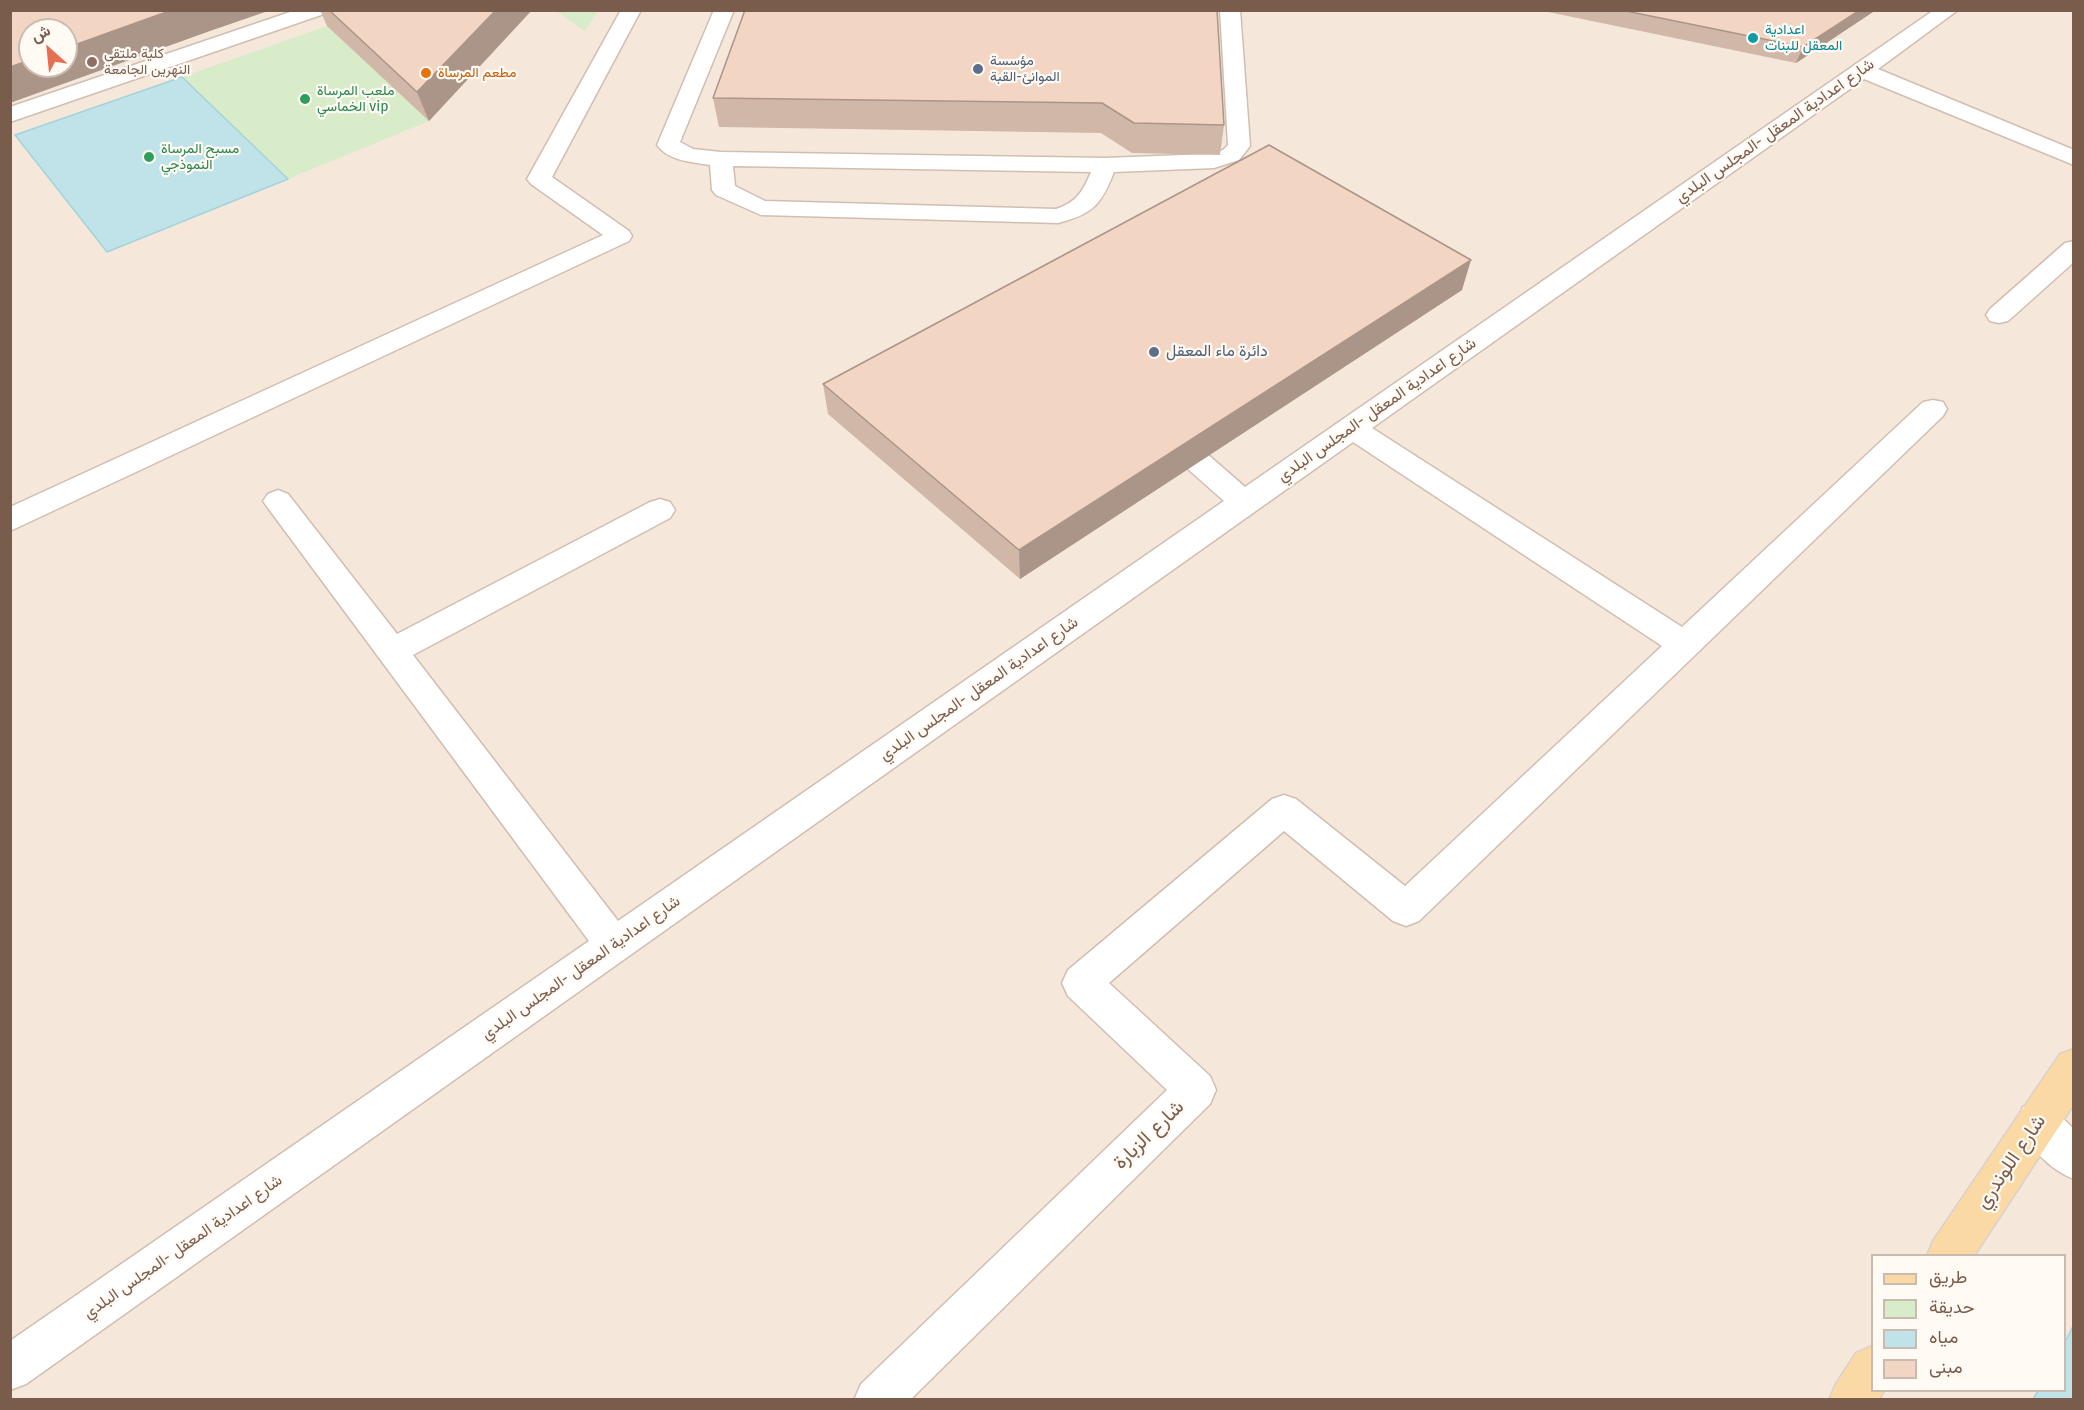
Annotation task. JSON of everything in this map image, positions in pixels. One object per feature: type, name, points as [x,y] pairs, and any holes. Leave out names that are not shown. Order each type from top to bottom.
[{"type":"main road","name":"شارع اللوندري","points":[[1949,1254],[2073,1068]]},
{"type":"main road","points":[[1852,1400],[1871,1371]]},
{"type":"street","points":[[10,115],[317,10]]},
{"type":"street","points":[[10,520],[620,236],[539,179],[631,10]]},
{"type":"street","points":[[724,10],[668,145],[688,155],[721,159],[1105,165],[1214,161],[1231,155],[1239,147],[1230,10]]},
{"type":"street","name":"شارع اعدادية المعقل -المجلس البلدي","points":[[10,1368],[1948,10]]},
{"type":"street","points":[[1862,70],[2073,158]]},
{"type":"street","points":[[721,159],[724,190],[762,208],[1058,216],[1078,210],[1089,203],[1105,165]]},
{"type":"street","points":[[1999,315],[2073,248]]},
{"type":"street","points":[[1352,428],[1685,645],[1933,409]]},
{"type":"street","points":[[1155,412],[1161,429],[1245,502]]},
{"type":"street","points":[[278,501],[614,945]]},
{"type":"street","points":[[392,651],[660,510]]},
{"type":"street","name":"شارع الزبارة","points":[[877,1400],[1196,1090],[1081,983],[1284,810],[1406,909],[1685,645]]},
{"type":"street","points":[[2037,1121],[2073,1159]]},
{"type":"shaded area","points":[[11,11],[2073,11],[2073,1399],[11,1399]]},
{"type":"green space","points":[[556,11],[598,11],[585,31]]},
{"type":"green space","name":"ملعب المرساة الخماسي vip","points":[[327,26],[429,121],[288,179],[182,77]]},
{"type":"water","name":"مسبح المرساة النموذجي","points":[[182,77],[288,179],[107,252],[15,135]]},
{"type":"water","points":[[2073,1326],[2073,1399],[2033,1399],[2037,1392],[2066,1392],[2066,1340]]},
{"type":"building","points":[[10,10],[172,10],[78,44],[78,18],[18,18],[18,64],[10,67]]},
{"type":"building","points":[[329,10],[496,10],[417,92]]},
{"type":"building","name":"مؤسسة الموانئ-القبة","points":[[745,10],[1217,10],[1224,125],[1134,123],[1102,103],[713,98]]},
{"type":"building","points":[[1621,10],[1860,10],[1803,47]]},
{"type":"building","name":"دائرة ماء المعقل","points":[[1269,145],[1471,260],[1019,550],[823,384]]},
{"type":"place","name":"اعدادية المعقل للبنات","points":[[1753,38]]},
{"type":"place","name":"كلية ملتقى النهرين الجامعة","points":[[92,62]]},
{"type":"place","name":"مؤسسة الموانئ-القبة","points":[[978,69]]},
{"type":"place","name":"مطعم المرساة","points":[[426,73]]},
{"type":"place","name":"ملعب المرساة الخماسي vip","points":[[305,99]]},
{"type":"place","name":"مسبح المرساة النموذجي","points":[[149,157]]},
{"type":"place","name":"دائرة ماء المعقل","points":[[1154,352]]}]
